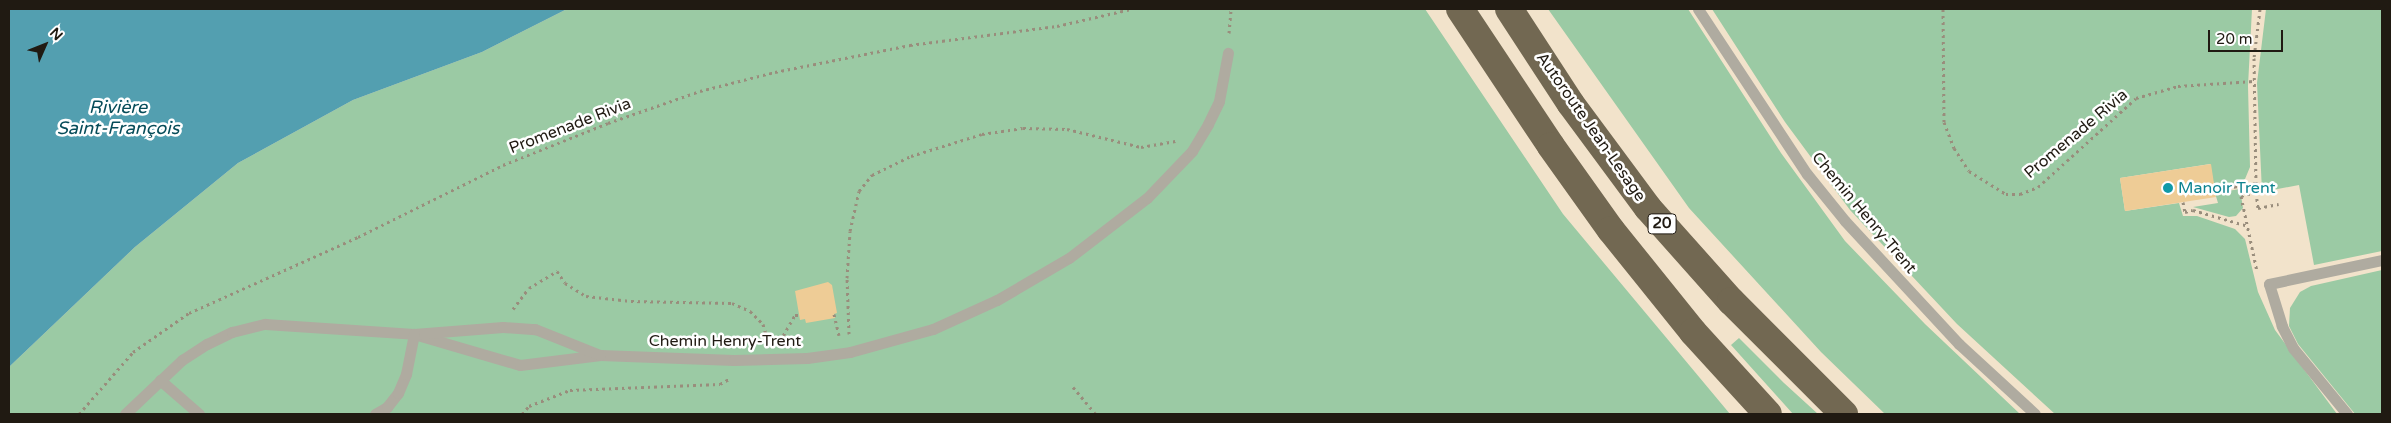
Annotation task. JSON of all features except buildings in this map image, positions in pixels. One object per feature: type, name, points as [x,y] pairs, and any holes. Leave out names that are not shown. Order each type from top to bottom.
[{"type":"highway","name":"20","points":[[1460,9],[1551,146],[1611,230],[1699,339],[1768,414]]},
{"type":"highway","name":"Autoroute Jean-Lesage","points":[[1509,9],[1585,124],[1648,208],[1732,301],[1844,414]]},
{"type":"lane","name":"Chemin Henry-Trent","points":[[1698,9],[1807,174],[1845,221],[1959,344],[2035,414]]},
{"type":"lane","name":"Chemin Henry-Trent","points":[[414,334],[520,365],[600,355],[768,360],[850,352],[892,342],[959,318],[997,300],[1069,258],[1148,198],[1175,171],[1200,137],[1219,101],[1228,53]]},
{"type":"lane","points":[[2347,414],[2293,348],[2282,326],[2269,284],[2382,260]]},
{"type":"lane","name":"Chemin Henry-Trent","points":[[126,414],[160,380],[207,344],[232,332],[265,324],[414,334],[503,327],[535,329],[600,355]]},
{"type":"lane","points":[[375,414],[398,393],[406,374],[414,334]]},
{"type":"lane","points":[[160,380],[199,414]]},
{"type":"path","name":"Promenade Rivia","points":[[79,414],[133,352],[189,314],[358,237],[503,165],[608,124],[700,92],[785,70],[910,45],[1057,26],[1131,9]]},
{"type":"path","points":[[1229,33],[1231,9]]},
{"type":"path","name":"Promenade Rivia","points":[[1943,9],[1944,122],[1954,148],[1969,172],[2006,194],[2020,194],[2038,187],[2136,98],[2178,86],[2254,81]]},
{"type":"path","points":[[2260,9],[2254,81],[2255,183],[2258,208],[2279,204]]},
{"type":"path","points":[[850,352],[847,278],[850,231],[859,191],[872,175],[911,156],[982,134],[1023,128],[1067,129],[1141,147],[1200,137]]},
{"type":"path","points":[[2215,190],[2255,183]]},
{"type":"path","points":[[2256,192],[2241,196],[2260,285],[2269,284]]},
{"type":"path","points":[[2183,202],[2185,212],[2193,210],[2248,226]]},
{"type":"path","points":[[503,327],[529,288],[557,271],[566,283],[586,296],[631,301],[732,303],[741,307],[763,324],[768,336],[768,360]]},
{"type":"path","points":[[768,360],[795,316],[799,315]]},
{"type":"path","points":[[522,414],[529,406],[570,390],[720,384],[755,360]]},
{"type":"path","points":[[1073,387],[1096,414]]},
{"type":"green space","points":[[567,9],[1425,9],[1563,214],[1730,414],[9,414],[9,367],[135,247],[238,163],[353,100],[482,52]]},
{"type":"green space","points":[[1548,9],[1688,9],[1781,153],[1845,241],[1925,324],[2020,414],[1885,414],[1821,352],[1689,208]]},
{"type":"green space","points":[[1712,9],[2252,9],[2248,86],[2250,167],[2245,179],[2238,184],[2214,186],[2210,164],[2120,178],[2125,211],[2179,203],[2183,216],[2197,216],[2235,229],[2245,239],[2258,292],[2275,330],[2337,414],[2055,414],[1957,324],[1850,210],[1785,122]]},
{"type":"green space","points":[[2266,9],[2382,9],[2382,251],[2314,265],[2299,185],[2262,192],[2257,83]]},
{"type":"green space","points":[[2240,189],[2243,208],[2236,216],[2229,217],[2193,207],[2218,203],[2215,193]]},
{"type":"green space","points":[[2382,270],[2382,414],[2355,414],[2298,344],[2289,326],[2290,308],[2300,292],[2311,286]]},
{"type":"green space","points":[[1739,338],[1818,414],[1793,414],[1731,345]]},
{"type":"water","name":"Rivière Saint-François","points":[[9,9],[567,9],[482,52],[353,100],[238,163],[135,247],[9,367]]},
{"type":"place","name":"Manoir Trent","points":[[2168,188]]}]
